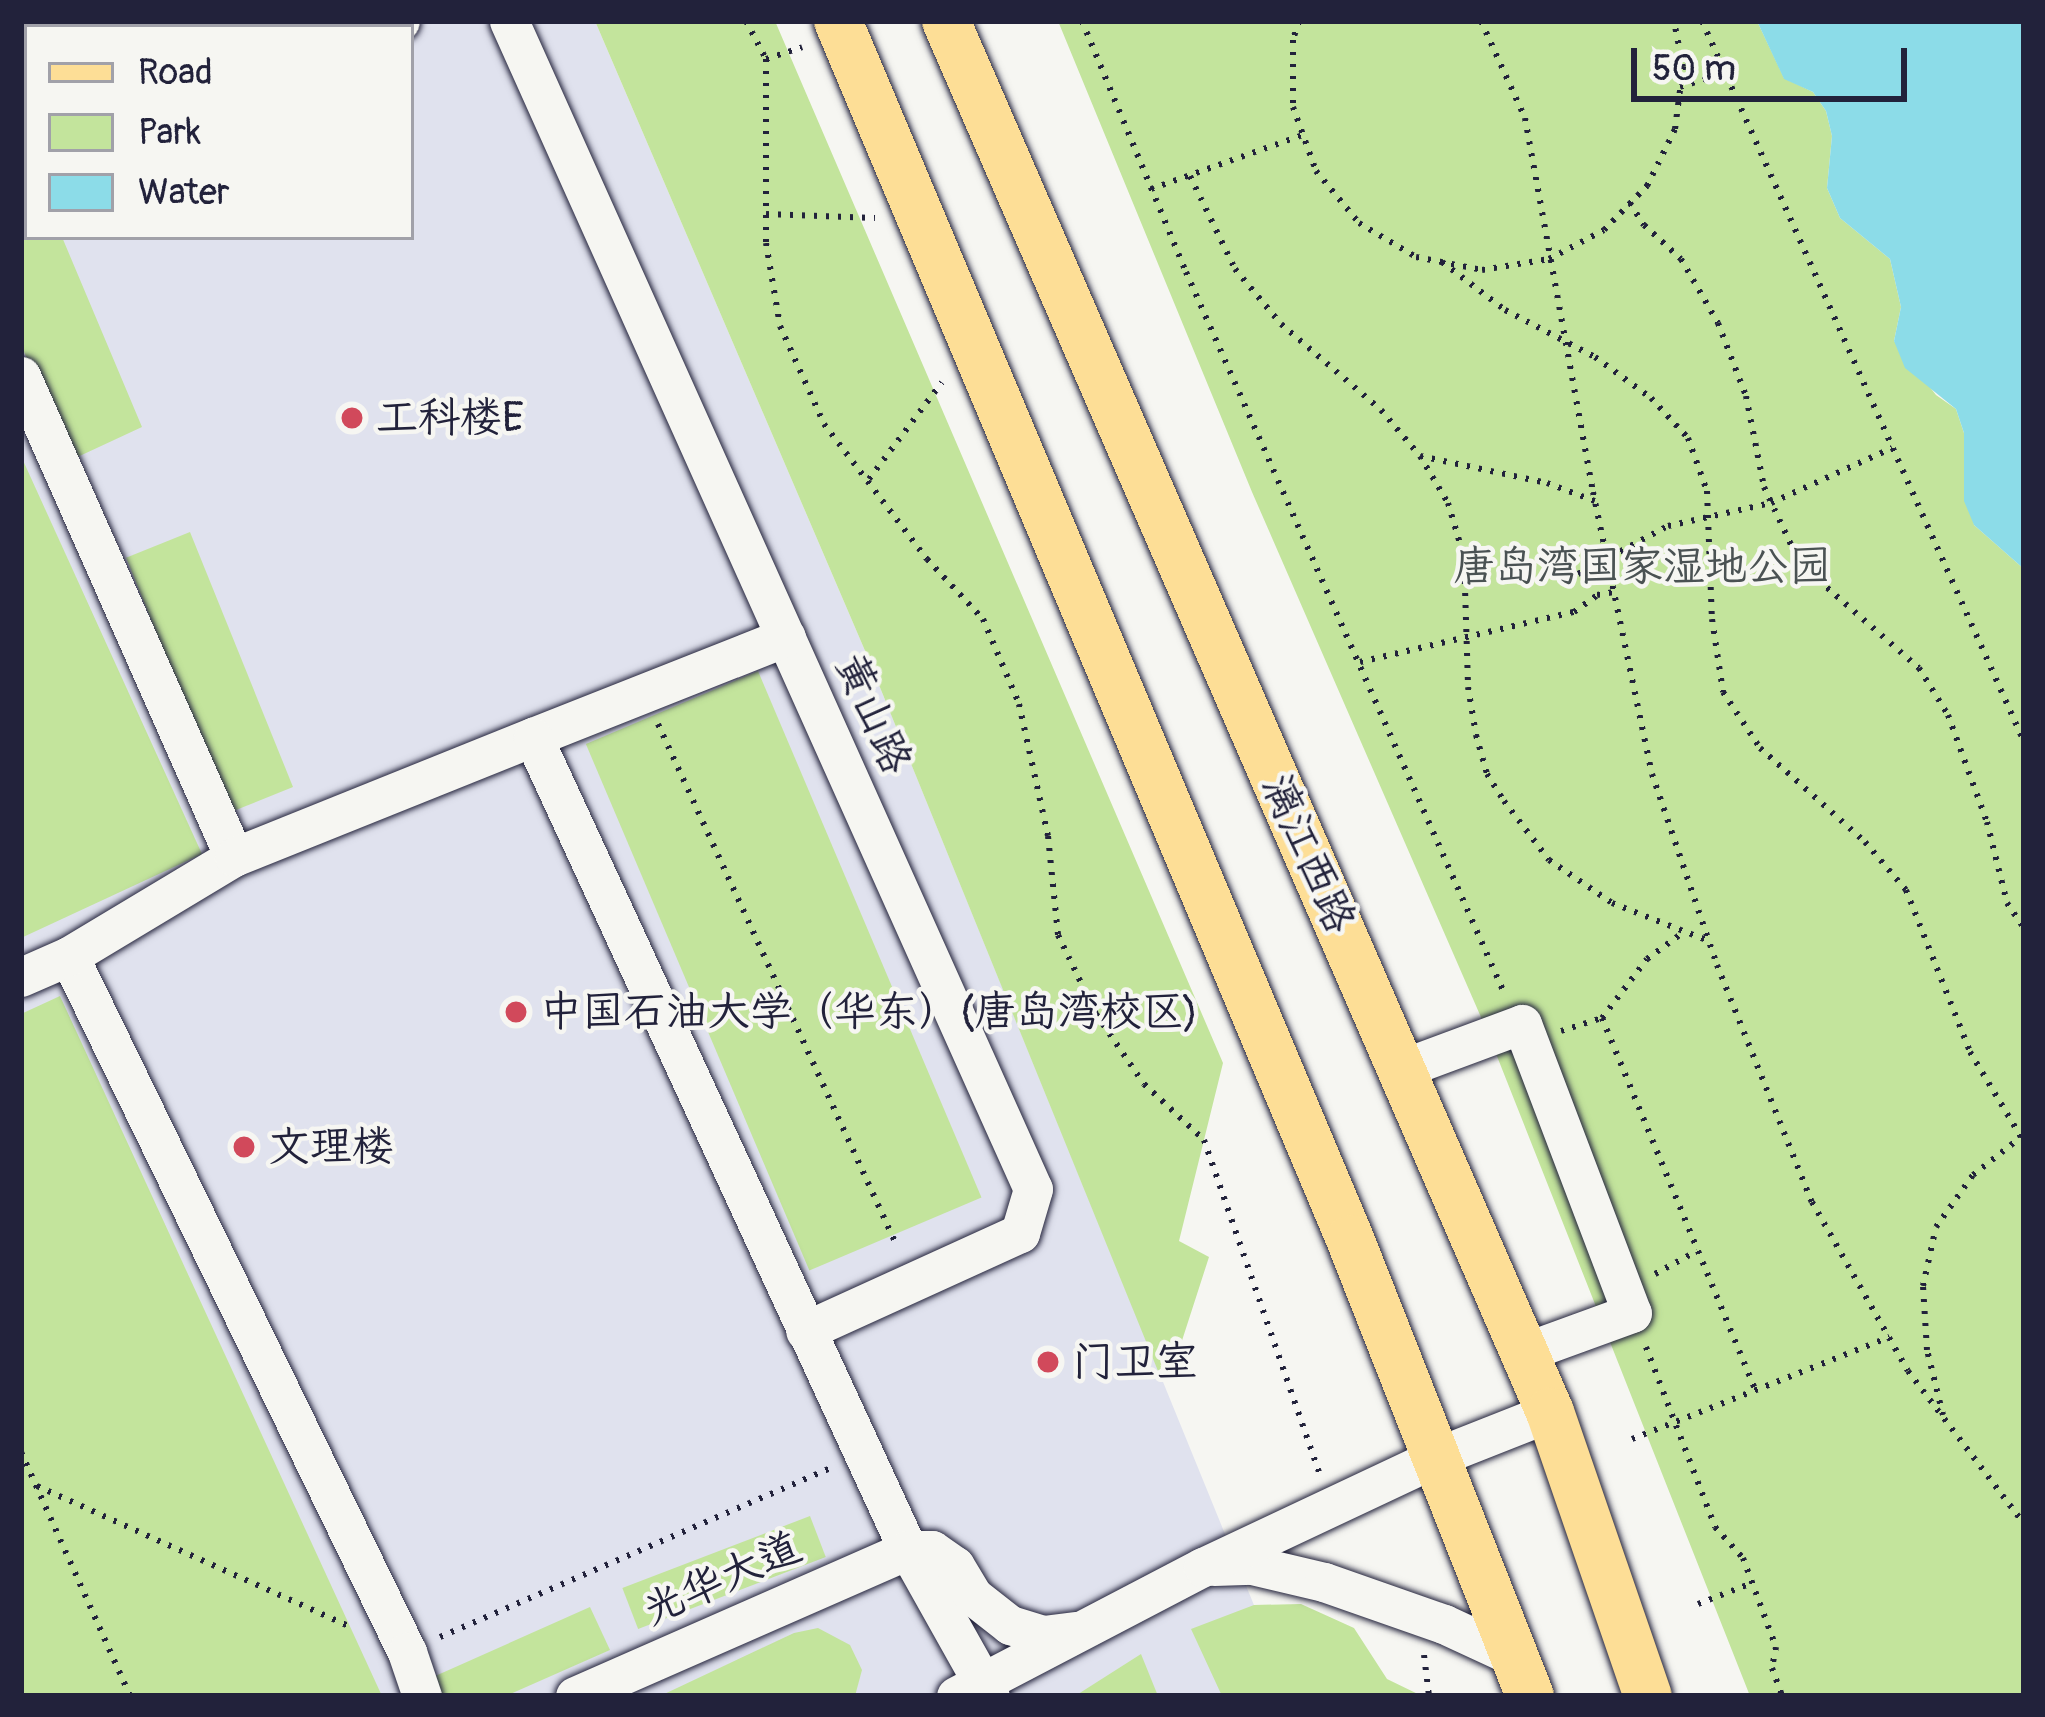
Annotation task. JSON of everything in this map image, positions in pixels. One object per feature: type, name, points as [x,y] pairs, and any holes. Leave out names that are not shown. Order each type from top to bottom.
[{"type":"main road","name":"漓江西路","points":[[946,21],[1525,1352],[1648,1696]]},
{"type":"main road","points":[[820,34],[1439,1456],[1522,1677]]},
{"type":"street","name":"黄山路","points":[[509,21],[1033,1189],[1020,1233],[806,1331]]},
{"type":"street","points":[[21,376],[234,857]]},
{"type":"street","points":[[21,977],[69,956],[234,857],[786,638]]},
{"type":"street","points":[[533,736],[976,1692],[1203,1567],[1439,1456],[1550,1412]]},
{"type":"street","points":[[69,956],[406,1652],[422,1696]]},
{"type":"street","points":[[1401,1069],[1525,1032],[1632,1313],[1525,1352]]},
{"type":"street","points":[[908,1550],[932,1550],[955,1566],[973,1596],[1010,1625],[1042,1635],[1084,1630]]},
{"type":"street","name":"光华大道","points":[[574,1696],[908,1550]]},
{"type":"street","points":[[1203,1567],[1252,1565],[1324,1582],[1444,1624],[1522,1677]]},
{"type":"path","points":[[746,21],[766,59],[766,214],[780,326],[824,424],[927,559],[983,619],[1019,704],[1048,836],[1058,935],[1096,1015],[1144,1084],[1204,1140],[1330,1508]]},
{"type":"path","points":[[1082,21],[1499,986],[1525,1032],[1602,1018],[1647,959],[1685,932]]},
{"type":"path","points":[[1299,21],[1293,40],[1293,107],[1316,171],[1358,223],[1416,257],[1482,270],[1549,259],[1604,230],[1647,185],[1675,129],[1683,67],[1674,21]]},
{"type":"path","points":[[1481,21],[1525,118],[1564,344],[1652,774],[1708,941],[1812,1202],[1888,1337],[2024,1524]]},
{"type":"path","points":[[1702,21],[2024,742]]},
{"type":"path","points":[[766,59],[820,34]]},
{"type":"path","points":[[1680,87],[1725,73]]},
{"type":"path","points":[[1151,189],[1303,135]]},
{"type":"path","points":[[1190,176],[1235,269],[1281,324],[1381,410],[1420,456],[1448,503],[1464,557],[1468,687],[1476,735],[1487,774],[1504,801],[1549,860],[1612,903],[1708,941]]},
{"type":"path","points":[[1630,203],[1644,225],[1681,259],[1718,323],[1746,396],[1771,503],[1800,564],[1919,668],[1948,715],[1987,821],[2007,903],[2024,928]]},
{"type":"path","points":[[766,214],[875,218]]},
{"type":"path","points":[[1442,262],[1505,310],[1595,357],[1651,398],[1688,438],[1707,491],[1712,619],[1724,692],[1760,748],[1865,842],[1906,890],[1970,1052],[2022,1136],[1973,1175],[1936,1227],[1923,1286],[1927,1350],[1944,1419]]},
{"type":"path","points":[[869,479],[944,380]]},
{"type":"path","points":[[1578,574],[1668,526],[1771,503],[1892,448]]},
{"type":"path","points":[[1420,456],[1547,483],[1595,501]]},
{"type":"path","points":[[1360,662],[1468,633],[1574,612],[1597,595],[1614,592]]},
{"type":"path","points":[[644,693],[914,1281]]},
{"type":"path","points":[[1602,1018],[1755,1390]]},
{"type":"path","points":[[1632,1313],[1715,1526],[1743,1558],[1776,1647],[1772,1668],[1782,1696]]},
{"type":"path","points":[[1632,1439],[1888,1337]]},
{"type":"path","points":[[21,1452],[130,1696]]},
{"type":"path","points":[[38,1486],[406,1652],[863,1454]]},
{"type":"path","points":[[1698,1604],[1752,1583]]},
{"type":"shaded area","name":"中国石油大学（华东）(唐岛湾校区)","points":[[21,21],[595,21],[866,653],[1291,1696],[21,1696]]},
{"type":"green space","points":[[595,21],[775,21],[1223,1063],[1179,1241],[1209,1257],[1178,1353],[1158,1371],[866,653]]},
{"type":"green space","name":"唐岛湾国家湿地公园","points":[[1058,21],[1757,21],[1784,78],[1813,92],[1826,111],[1832,136],[1827,188],[1840,218],[1890,259],[1901,307],[1894,341],[1936,395],[1956,409],[1964,433],[1974,525],[2024,569],[2024,1696],[1750,1696],[1487,1031],[1252,492]]},
{"type":"green space","points":[[21,233],[24,240],[63,240],[142,427],[71,460],[21,345]]},
{"type":"green space","points":[[21,456],[202,854],[21,938]]},
{"type":"green space","points":[[190,532],[293,787],[229,813],[126,558]]},
{"type":"green space","points":[[758,671],[981,1198],[809,1271],[586,744]]},
{"type":"green space","points":[[60,996],[382,1696],[21,1696],[21,1014]]},
{"type":"green space","points":[[810,1516],[826,1557],[638,1629],[622,1588]]},
{"type":"green space","points":[[1301,1604],[1354,1628],[1387,1679],[1422,1696],[1222,1696],[1191,1629],[1254,1605]]},
{"type":"green space","points":[[590,1607],[610,1650],[506,1696],[441,1696],[433,1677]]},
{"type":"green space","points":[[818,1628],[850,1645],[862,1670],[855,1696],[660,1696],[794,1633]]},
{"type":"green space","points":[[1141,1654],[1158,1696],[1075,1696]]},
{"type":"water","points":[[1757,21],[2024,21],[2024,569],[1974,525],[1964,501],[1964,433],[1956,409],[1905,368],[1894,341],[1901,307],[1890,259],[1840,218],[1827,188],[1832,136],[1826,111],[1813,92],[1784,79]]},
{"type":"place","name":"工科楼E","points":[[352,418]]},
{"type":"place","name":"中国石油大学（华东）(唐岛湾校区)","points":[[516,1012]]},
{"type":"place","name":"文理楼","points":[[244,1147]]},
{"type":"place","name":"门卫室","points":[[1048,1362]]}]
